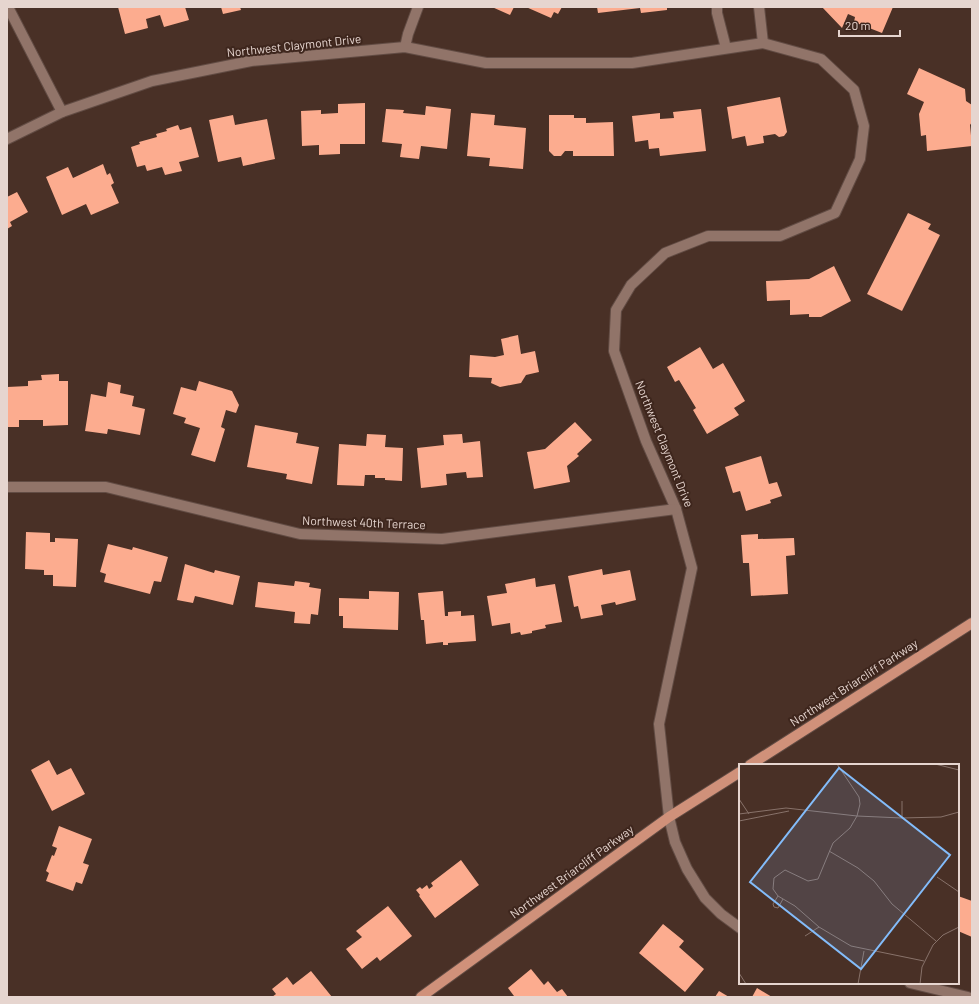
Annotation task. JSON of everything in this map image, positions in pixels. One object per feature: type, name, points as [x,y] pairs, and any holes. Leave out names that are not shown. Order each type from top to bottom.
[{"type":"main road","name":"Northwest Briarcliff Parkway","points":[[752,764],[972,622]]},
{"type":"main road","name":"Northwest Briarcliff Parkway","points":[[421,997],[669,817],[739,773]]},
{"type":"street","points":[[8,7],[62,112]]},
{"type":"street","points":[[405,47],[418,7]]},
{"type":"street","points":[[716,7],[726,48]]},
{"type":"street","points":[[759,7],[763,43]]},
{"type":"street","name":"Northwest Claymont Drive","points":[[7,139],[62,112],[152,81],[251,61],[405,47],[486,63],[632,62],[763,43],[821,59],[854,90],[864,126],[860,159],[835,213],[780,236],[708,236],[665,253],[631,285],[616,310],[614,351],[646,440],[676,509],[692,568],[659,724],[669,817],[675,842],[687,869],[705,898],[721,914],[739,927]]},
{"type":"street","name":"Northwest 40th Terrace","points":[[7,487],[106,487],[300,534],[450,538],[676,509]]},
{"type":"street","points":[[914,984],[968,997]]},
{"type":"building","points":[[118,7],[185,7],[189,20],[164,27],[160,15],[146,19],[148,28],[125,34]]},
{"type":"building","points":[[221,7],[240,7],[241,10],[223,14]]},
{"type":"building","points":[[492,7],[514,7],[510,15]]},
{"type":"building","points":[[526,7],[562,7],[558,14],[554,12],[551,18]]},
{"type":"building","points":[[597,7],[667,7],[667,10],[641,13],[640,8],[598,13]]},
{"type":"building","points":[[822,7],[893,7],[882,33],[854,22],[855,17],[848,14],[842,28]]},
{"type":"building","points":[[919,68],[965,89],[966,101],[972,105],[972,122],[970,125],[972,146],[927,151],[926,135],[921,136],[919,114],[924,102],[907,94]]},
{"type":"building","points":[[780,97],[787,132],[784,136],[779,137],[775,134],[763,136],[764,143],[747,146],[745,136],[732,139],[727,107]]},
{"type":"building","points":[[365,103],[365,144],[340,144],[340,154],[319,155],[319,145],[302,146],[301,111],[321,110],[321,114],[338,113],[338,104]]},
{"type":"building","points":[[426,106],[451,109],[447,149],[421,146],[419,159],[400,157],[402,144],[382,142],[386,109],[404,110],[403,113],[425,115]]},
{"type":"building","points":[[701,109],[706,151],[660,156],[659,148],[649,149],[648,140],[635,142],[632,116],[660,113],[660,119],[674,118],[673,112]]},
{"type":"building","points":[[471,113],[495,115],[494,125],[526,128],[523,169],[489,166],[490,158],[467,156]]},
{"type":"building","points":[[233,115],[235,125],[267,119],[275,159],[243,166],[241,157],[218,162],[209,120]]},
{"type":"building","points":[[549,115],[574,115],[574,118],[586,118],[586,123],[613,122],[614,156],[573,156],[573,151],[565,151],[561,156],[554,156],[549,151]]},
{"type":"building","points":[[178,125],[180,130],[191,127],[199,157],[179,162],[182,171],[165,175],[162,167],[147,171],[145,165],[137,167],[131,147],[140,144],[139,142],[157,137],[156,134],[167,131],[166,129]]},
{"type":"building","points":[[103,164],[107,175],[110,173],[114,183],[111,185],[119,203],[91,215],[86,204],[62,215],[46,177],[68,167],[73,178]]},
{"type":"building","points":[[17,192],[28,212],[10,222],[12,226],[7,229],[7,197]]},
{"type":"building","points":[[908,213],[931,224],[928,229],[940,235],[902,311],[867,294]]},
{"type":"building","points":[[834,266],[851,301],[821,317],[809,317],[809,314],[790,315],[790,300],[767,301],[766,281],[809,279]]},
{"type":"building","points":[[518,335],[521,354],[535,351],[539,372],[526,375],[521,383],[500,387],[491,383],[492,378],[469,377],[470,355],[495,357],[504,355],[501,339]]},
{"type":"building","points":[[700,347],[713,369],[723,363],[745,401],[734,408],[739,415],[707,434],[693,410],[696,408],[679,380],[675,382],[667,367]]},
{"type":"building","points":[[59,374],[59,381],[68,381],[68,425],[43,426],[43,420],[19,420],[19,427],[7,427],[7,387],[28,386],[28,381],[42,380],[41,375]]},
{"type":"building","points":[[199,381],[232,391],[239,405],[236,413],[226,410],[221,427],[225,429],[215,462],[191,455],[200,428],[184,423],[186,418],[173,414],[181,387],[196,391]]},
{"type":"building","points":[[108,382],[121,385],[120,393],[134,396],[132,406],[145,409],[140,435],[108,429],[107,434],[85,431],[91,394],[106,397]]},
{"type":"building","points":[[575,422],[592,440],[577,454],[579,456],[567,466],[570,482],[534,489],[527,452],[545,449]]},
{"type":"building","points":[[255,425],[298,433],[296,443],[319,447],[312,484],[286,479],[287,474],[247,467]]},
{"type":"building","points":[[367,434],[386,435],[385,447],[403,448],[402,481],[385,480],[385,478],[375,478],[375,475],[365,475],[364,486],[337,485],[339,444],[366,446]]},
{"type":"building","points":[[462,434],[463,443],[480,441],[483,477],[467,478],[466,472],[446,474],[447,485],[421,488],[417,448],[444,445],[443,435]]},
{"type":"building","points":[[761,456],[769,484],[777,482],[782,496],[770,500],[771,503],[746,511],[740,491],[733,493],[725,467]]},
{"type":"building","points":[[26,532],[50,533],[50,542],[55,542],[55,538],[78,539],[76,587],[53,586],[53,575],[44,575],[44,570],[25,569]]},
{"type":"building","points":[[758,534],[758,539],[794,538],[795,555],[786,556],[788,594],[751,596],[749,563],[743,563],[741,535]]},
{"type":"building","points":[[108,544],[132,550],[133,547],[168,557],[161,582],[154,581],[150,594],[104,582],[106,574],[100,572]]},
{"type":"building","points":[[185,564],[214,573],[215,570],[240,576],[233,605],[195,596],[193,603],[177,600]]},
{"type":"building","points":[[602,569],[603,575],[630,570],[636,600],[616,605],[615,602],[601,605],[603,615],[581,619],[578,606],[574,607],[568,576]]},
{"type":"building","points":[[535,578],[536,587],[555,584],[562,622],[545,625],[546,628],[521,635],[520,632],[511,634],[510,623],[492,626],[487,596],[507,593],[505,584]]},
{"type":"building","points":[[295,581],[310,583],[309,587],[321,589],[318,615],[311,614],[310,624],[294,623],[295,612],[255,607],[258,582],[294,586]]},
{"type":"building","points":[[369,591],[399,592],[398,630],[343,628],[343,616],[339,616],[339,598],[369,599]]},
{"type":"building","points":[[443,591],[445,616],[448,616],[448,612],[461,611],[461,616],[474,615],[476,641],[448,643],[448,645],[443,645],[443,642],[426,644],[424,620],[421,620],[418,593]]},
{"type":"building","points":[[49,760],[57,775],[71,768],[85,794],[52,811],[31,770]]},
{"type":"building","points":[[59,826],[92,839],[83,863],[89,865],[82,884],[76,882],[73,891],[46,881],[49,873],[46,871],[52,855],[54,856],[57,848],[52,846]]},
{"type":"building","points":[[461,860],[479,885],[435,918],[416,890],[420,887],[422,889],[427,885],[429,889],[433,886],[431,883]]},
{"type":"building","points":[[959,896],[972,901],[972,937],[959,931]]},
{"type":"building","points":[[388,906],[412,936],[380,961],[377,957],[362,969],[346,949],[362,937],[356,931]]},
{"type":"building","points":[[663,924],[684,941],[679,947],[704,969],[685,992],[639,953]]},
{"type":"building","points":[[531,969],[544,985],[548,981],[557,992],[562,989],[568,997],[512,997],[514,996],[508,988]]},
{"type":"building","points":[[311,971],[332,997],[272,997],[276,994],[272,989],[287,977],[293,985]]},
{"type":"building","points":[[757,988],[772,997],[752,997]]},
{"type":"building","points":[[719,991],[729,997],[715,997]]}]
